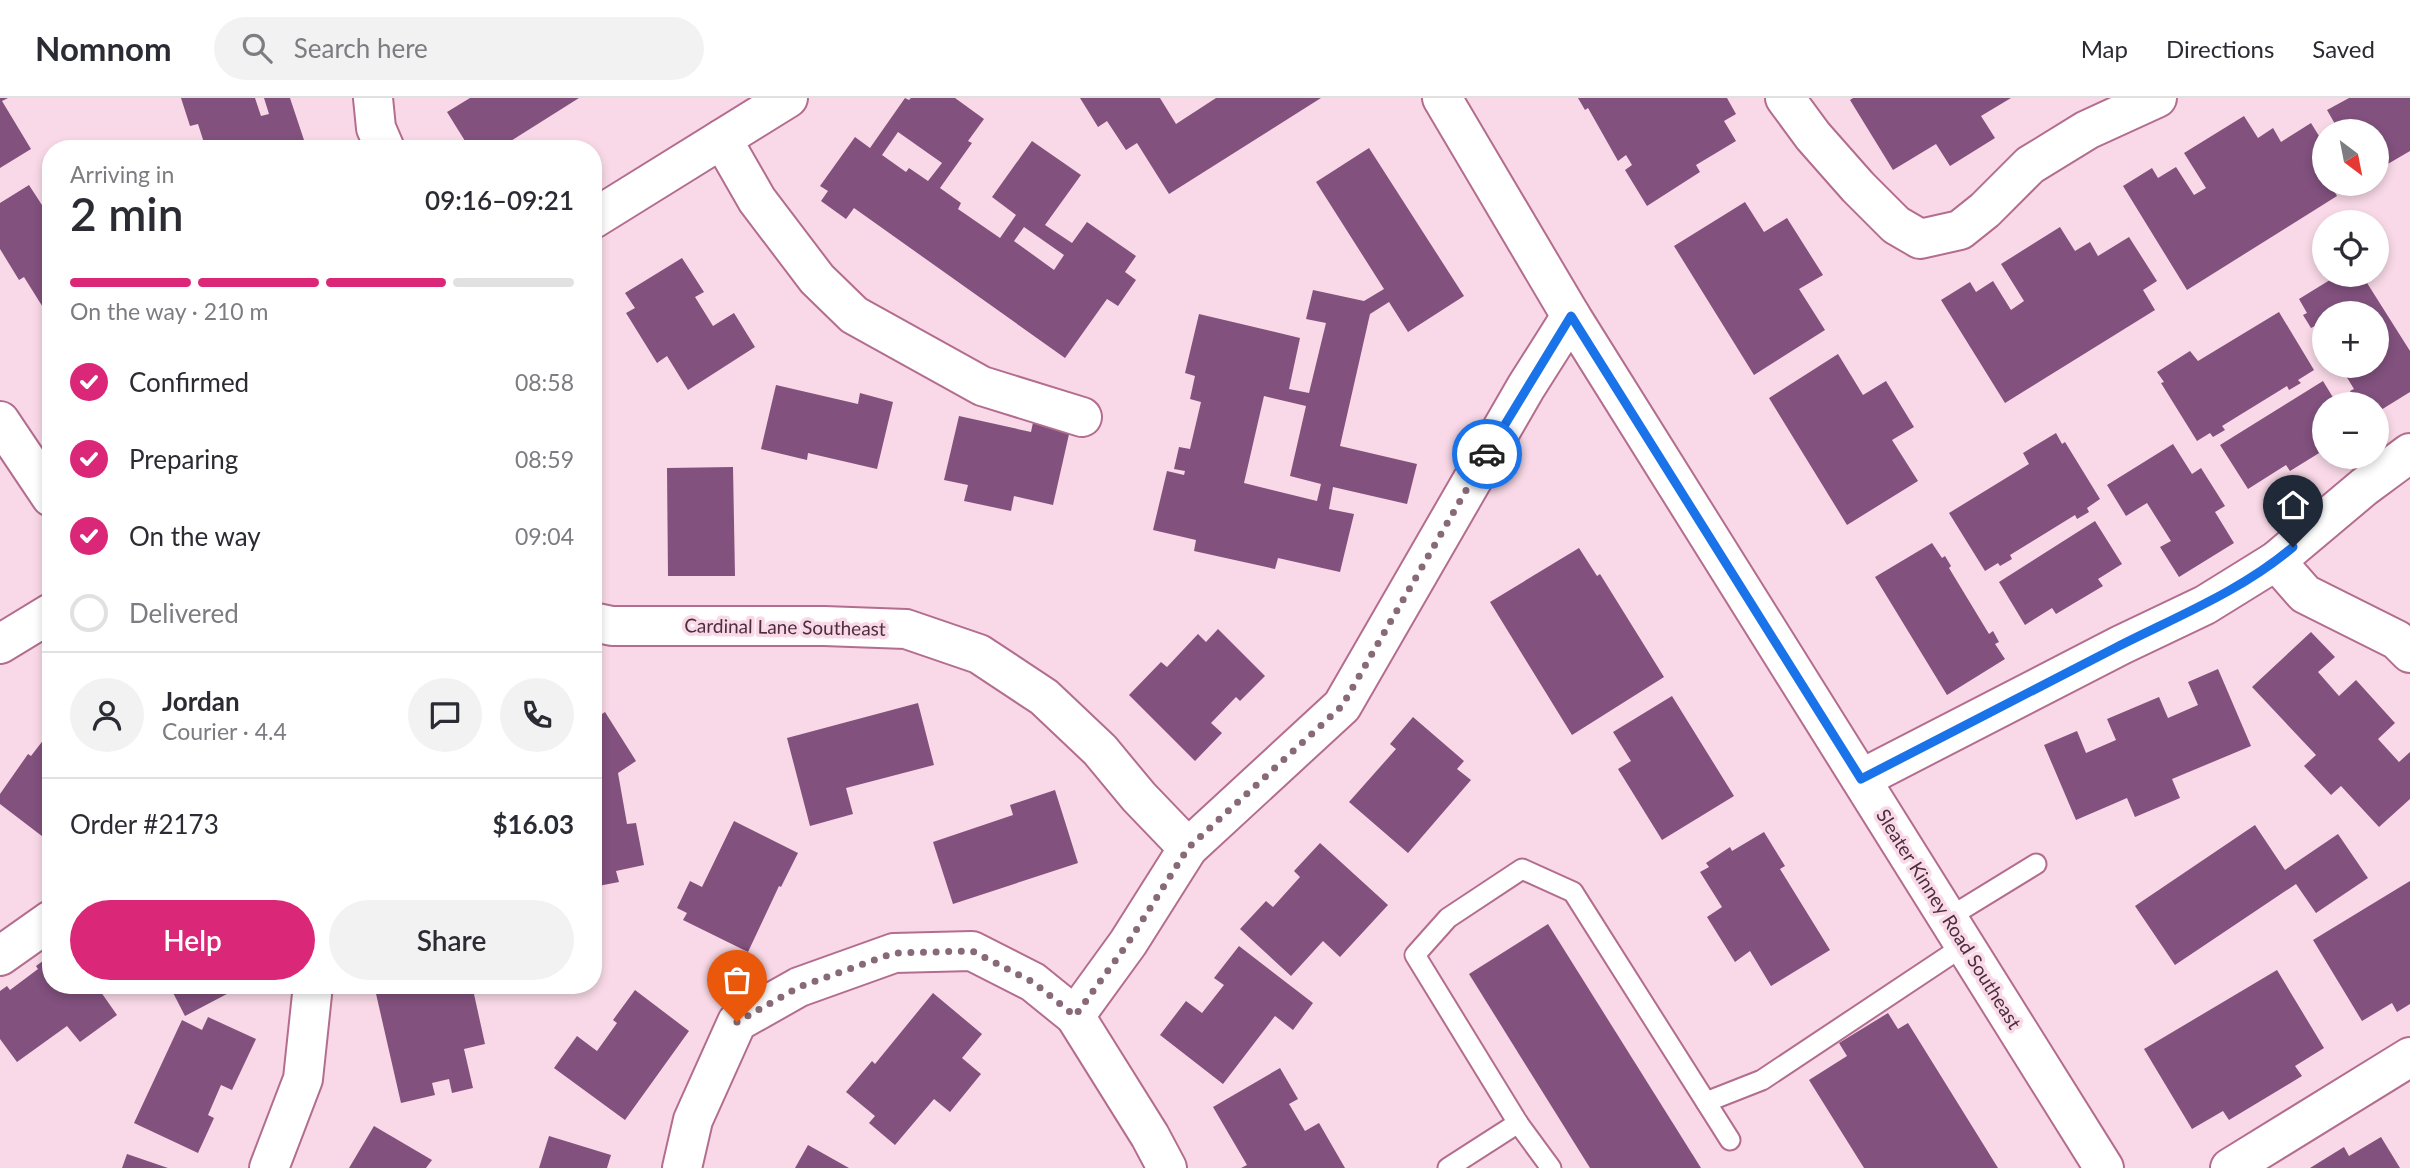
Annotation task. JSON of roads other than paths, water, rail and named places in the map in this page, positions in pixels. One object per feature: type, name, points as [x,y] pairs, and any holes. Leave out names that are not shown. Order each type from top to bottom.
[{"type":"street","points":[[373,98],[376,128],[381,140]]},
{"type":"street","points":[[602,213],[788,98]]},
{"type":"street","name":"Sleater Kinney Road Southeast","points":[[1442,98],[1571,316],[2104,1168]]},
{"type":"street","points":[[1785,98],[1858,187],[1896,225],[1920,239],[1961,230],[2030,165],[2087,130],[2157,98]]},
{"type":"street","points":[[722,139],[757,200],[817,279],[854,316],[982,386],[1082,417]]},
{"type":"street","points":[[1075,1016],[1128,943],[1188,848],[1342,706],[1526,387],[1571,316]]},
{"type":"street","points":[[0,421],[42,484]]},
{"type":"street","points":[[1861,779],[2121,645],[2205,605],[2276,561],[2364,487],[2410,453]]},
{"type":"street","points":[[2276,561],[2305,594],[2397,640],[2410,653]]},
{"type":"street","points":[[0,644],[42,619]]},
{"type":"street","name":"Cardinal Lane Southeast","points":[[602,624],[824,625],[906,629],[979,654],[1044,696],[1100,750],[1139,797],[1188,848]]},
{"type":"street","points":[[0,956],[42,926]]},
{"type":"street","points":[[682,1168],[694,1120],[737,1022],[799,987],[894,953],[972,951],[1033,982],[1075,1016],[1167,1168]]},
{"type":"street","points":[[269,1168],[303,1079],[312,994]]},
{"type":"street","points":[[2230,1168],[2408,1058]]},
{"type":"lane","points":[[1706,1102],[1762,1080],[1956,931],[2036,864]]},
{"type":"lane","points":[[1551,1168],[1518,1123],[1415,955],[1448,918],[1522,869],[1573,892],[1730,1140]]},
{"type":"lane","points":[[1448,1168],[1518,1123]]}]
